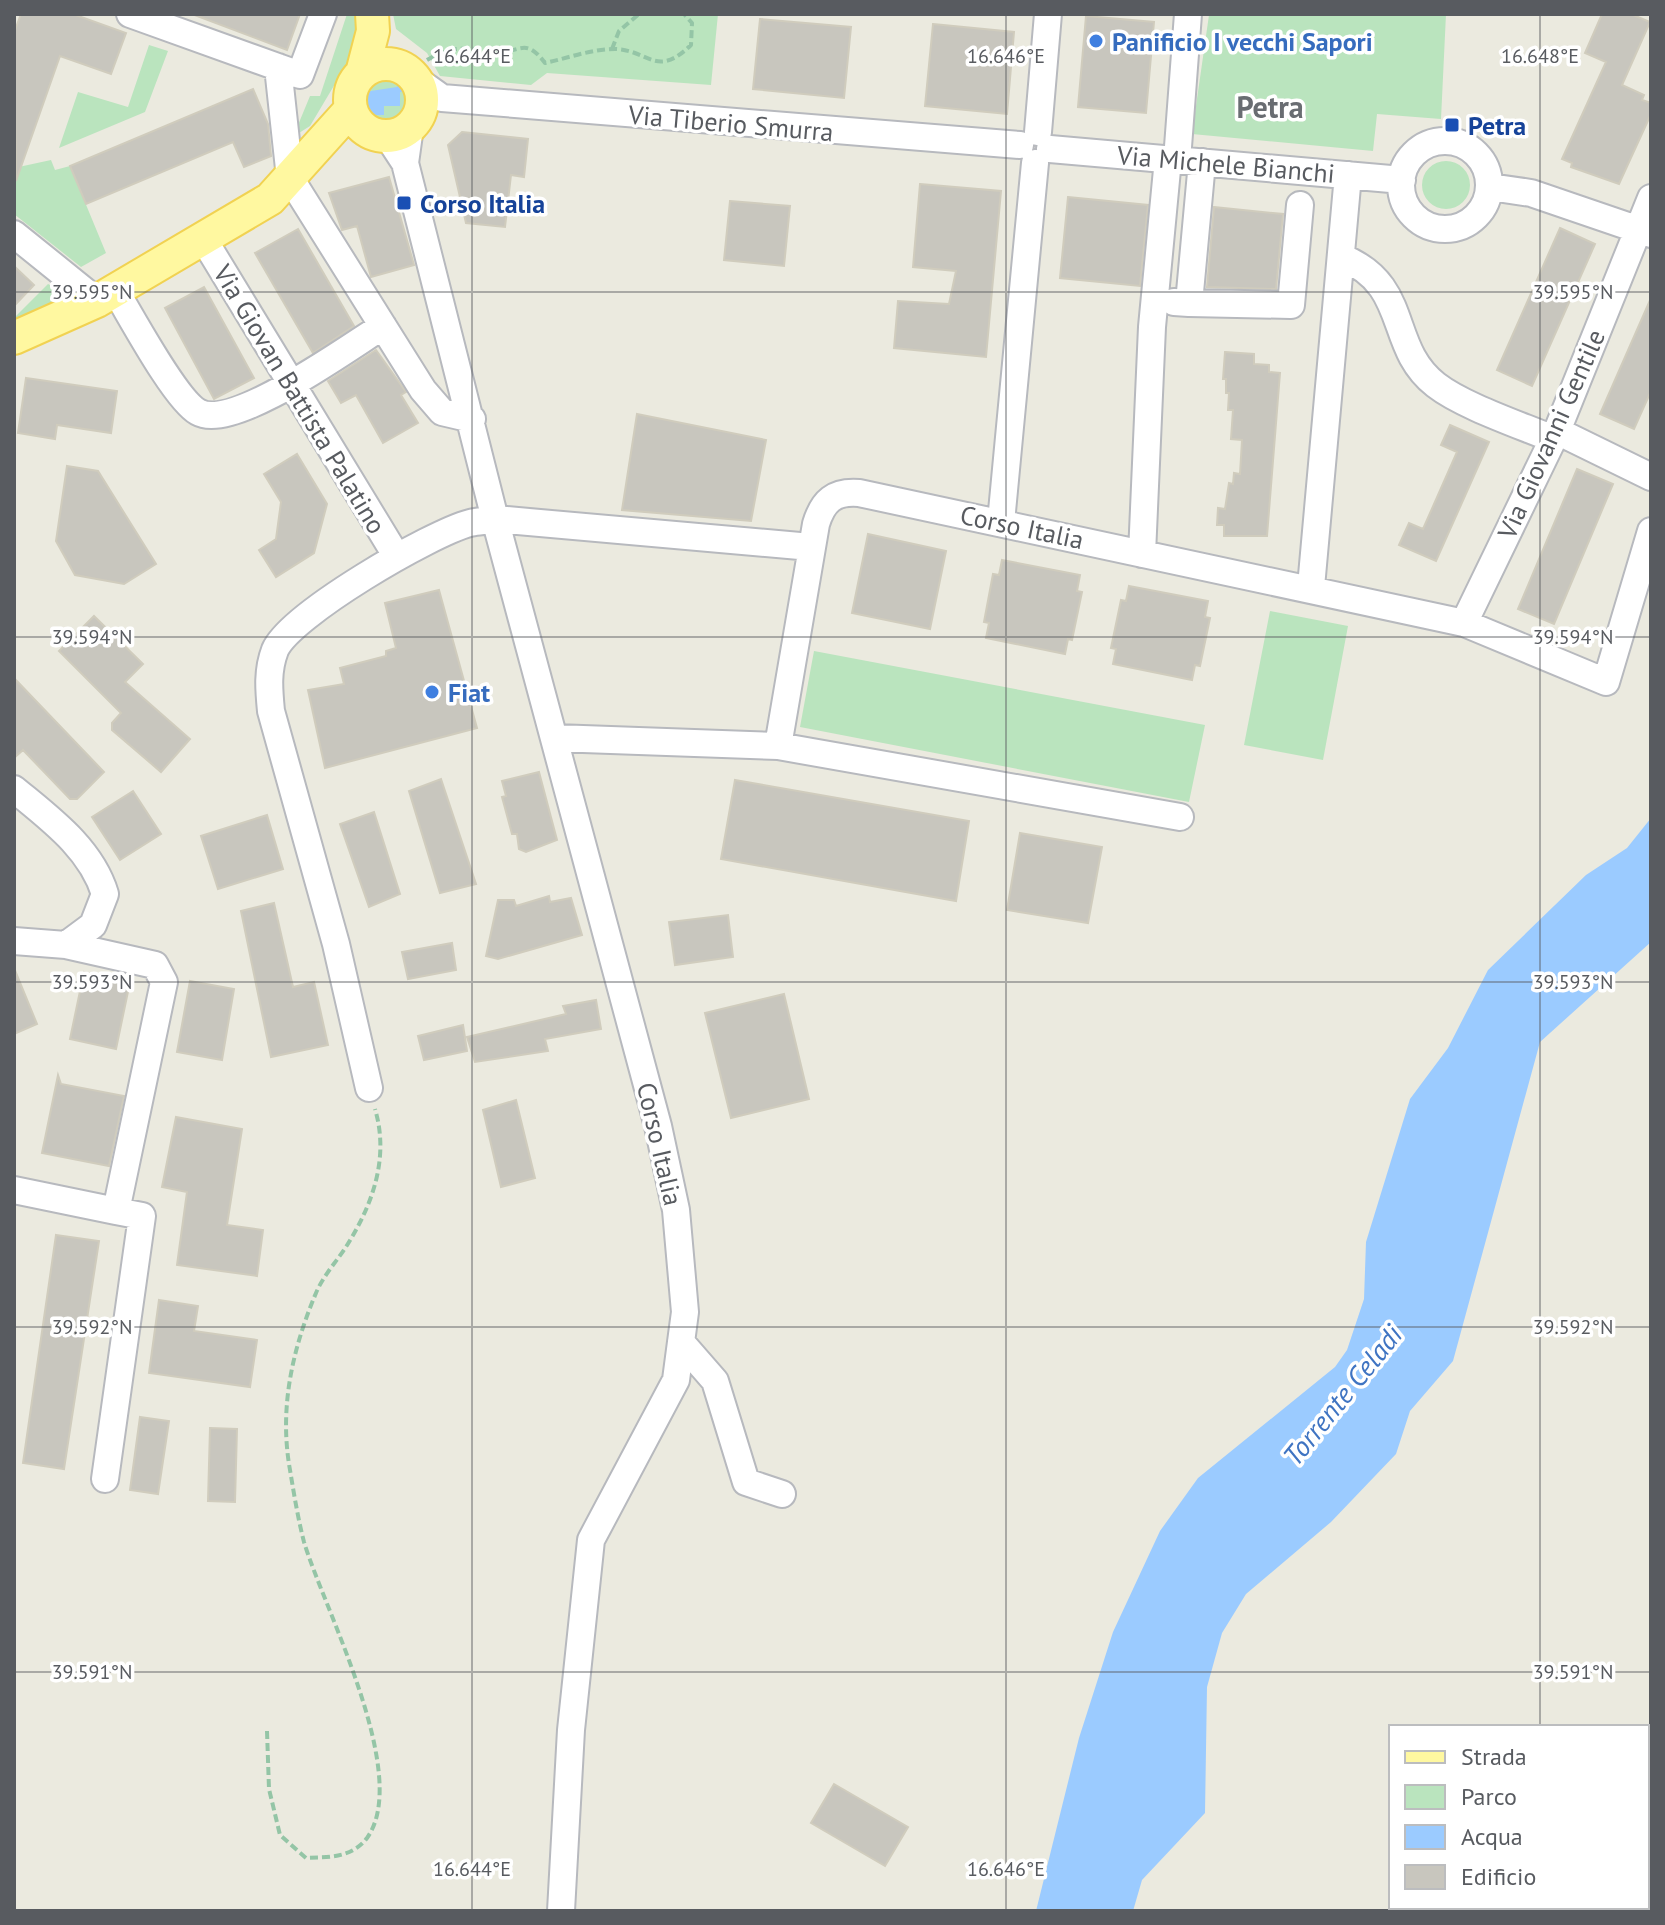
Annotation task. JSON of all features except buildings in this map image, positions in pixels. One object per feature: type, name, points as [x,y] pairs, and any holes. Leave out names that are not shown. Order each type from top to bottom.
[{"type":"main road","points":[[14,338],[106,295],[270,199],[319,144],[395,119],[422,95],[411,68],[373,23]]},
{"type":"main road","points":[[373,23],[362,73],[352,90],[395,119]]},
{"type":"main road","points":[[362,73],[372,67],[411,68]]},
{"type":"street","points":[[134,15],[181,22],[300,75],[323,14]]},
{"type":"street","points":[[1001,522],[1048,14]]},
{"type":"street","points":[[1188,14],[1182,160],[1189,303]]},
{"type":"street","points":[[278,67],[290,178],[423,390],[442,412],[472,419]]},
{"type":"street","name":"Via Tiberio Smurra","points":[[395,119],[1036,147]]},
{"type":"street","name":"Corso Italia","points":[[395,119],[495,519],[555,738],[676,1210],[685,1312],[676,1380],[591,1540],[571,1730],[561,1911]]},
{"type":"street","points":[[1441,141],[1470,148],[1488,172],[1490,187],[1487,200],[1469,222],[1442,228],[1428,225],[1407,207],[1402,180],[1414,153],[1441,141]]},
{"type":"street","name":"Via Michele Bianchi","points":[[1036,147],[1402,180]]},
{"type":"street","points":[[1142,554],[1154,302],[1182,160]]},
{"type":"street","points":[[1311,587],[1348,175]]},
{"type":"street","points":[[1490,187],[1531,193],[1645,231]]},
{"type":"street","name":"Via Giovanni Gentile","points":[[1464,623],[1555,435],[1645,231],[1651,198]]},
{"type":"street","points":[[1154,302],[1291,305],[1300,205]]},
{"type":"street","points":[[14,234],[106,295],[182,396],[199,412],[224,416],[245,410],[383,326]]},
{"type":"street","name":"Via Giovan Battista Palatino","points":[[204,240],[397,557]]},
{"type":"street","points":[[1341,257],[1365,266],[1383,285],[1410,352],[1434,385],[1651,477]]},
{"type":"street","name":"Corso Italia","points":[[778,746],[811,547],[821,506],[835,495],[847,492],[1311,587],[1464,623],[1606,682],[1651,531]]},
{"type":"street","points":[[369,1088],[336,944],[271,711],[268,677],[276,649],[290,630],[397,557],[469,523],[495,519],[811,547]]},
{"type":"street","points":[[555,738],[778,746],[1180,817]]},
{"type":"street","points":[[14,789],[61,829],[100,877],[105,894],[100,911],[81,937],[66,945]]},
{"type":"street","points":[[14,941],[66,945],[155,965],[164,982],[116,1211]]},
{"type":"street","points":[[14,1190],[142,1216],[105,1479]]},
{"type":"street","points":[[681,1342],[715,1381],[746,1482],[782,1494]]},
{"type":"path","points":[[612,49],[619,31],[639,14]]},
{"type":"path","points":[[411,68],[460,46],[501,51],[524,46],[537,52],[545,63],[612,49],[625,50],[646,60],[672,59],[691,45],[694,34],[692,23],[684,14]]},
{"type":"path","points":[[267,1731],[269,1789],[280,1835],[306,1858],[344,1856],[367,1838],[377,1812],[379,1775],[354,1674],[304,1542],[283,1416],[290,1372],[317,1291],[372,1198],[380,1167],[380,1126],[369,1088]]},
{"type":"green space","points":[[347,14],[357,14],[354,52],[310,126],[299,133],[298,125],[310,96],[320,96]]},
{"type":"green space","points":[[393,14],[718,14],[711,85],[547,73],[531,85],[440,76],[427,53],[396,29]]},
{"type":"green space","points":[[1446,14],[1441,119],[1377,114],[1373,151],[1192,134],[1209,15]]},
{"type":"green space","points":[[149,45],[168,51],[145,112],[59,148],[78,92],[128,107]]},
{"type":"green space","points":[[387,71],[398,73],[408,80],[415,90],[415,112],[408,122],[398,129],[387,131],[376,129],[366,122],[359,112],[357,101],[359,90],[366,80],[376,73]]},
{"type":"green space","points":[[51,160],[55,170],[70,166],[106,253],[81,267],[14,214],[14,168]]},
{"type":"green space","points":[[1446,161],[1463,168],[1470,185],[1463,202],[1446,209],[1429,202],[1422,185],[1429,168]]},
{"type":"green space","points":[[48,284],[73,296],[14,321],[14,318]]},
{"type":"green space","points":[[1270,611],[1348,626],[1323,760],[1244,745]]},
{"type":"green space","points":[[814,651],[1205,725],[1189,802],[800,727]]},
{"type":"water","points":[[397,80],[410,80],[410,92],[400,92],[400,106],[384,106],[384,115],[364,115],[364,92],[397,87]]},
{"type":"water","name":"Torrente Celadi","points":[[1651,818],[1651,942],[1540,1042],[1453,1361],[1410,1411],[1396,1454],[1331,1522],[1246,1594],[1222,1633],[1207,1687],[1205,1813],[1142,1880],[1133,1911],[1036,1911],[1079,1738],[1113,1632],[1160,1531],[1198,1478],[1335,1367],[1347,1350],[1364,1299],[1366,1242],[1410,1099],[1448,1048],[1488,970],[1586,875],[1627,848]]},
{"type":"place","name":"Panificio I vecchi Sapori","points":[[1096,41]]},
{"type":"place","name":"Petra","points":[[1452,125]]},
{"type":"place","name":"Corso Italia","points":[[404,203]]},
{"type":"place","name":"Fiat","points":[[432,692]]},
{"type":"district","name":"Petra","points":[[1270,106]]}]
